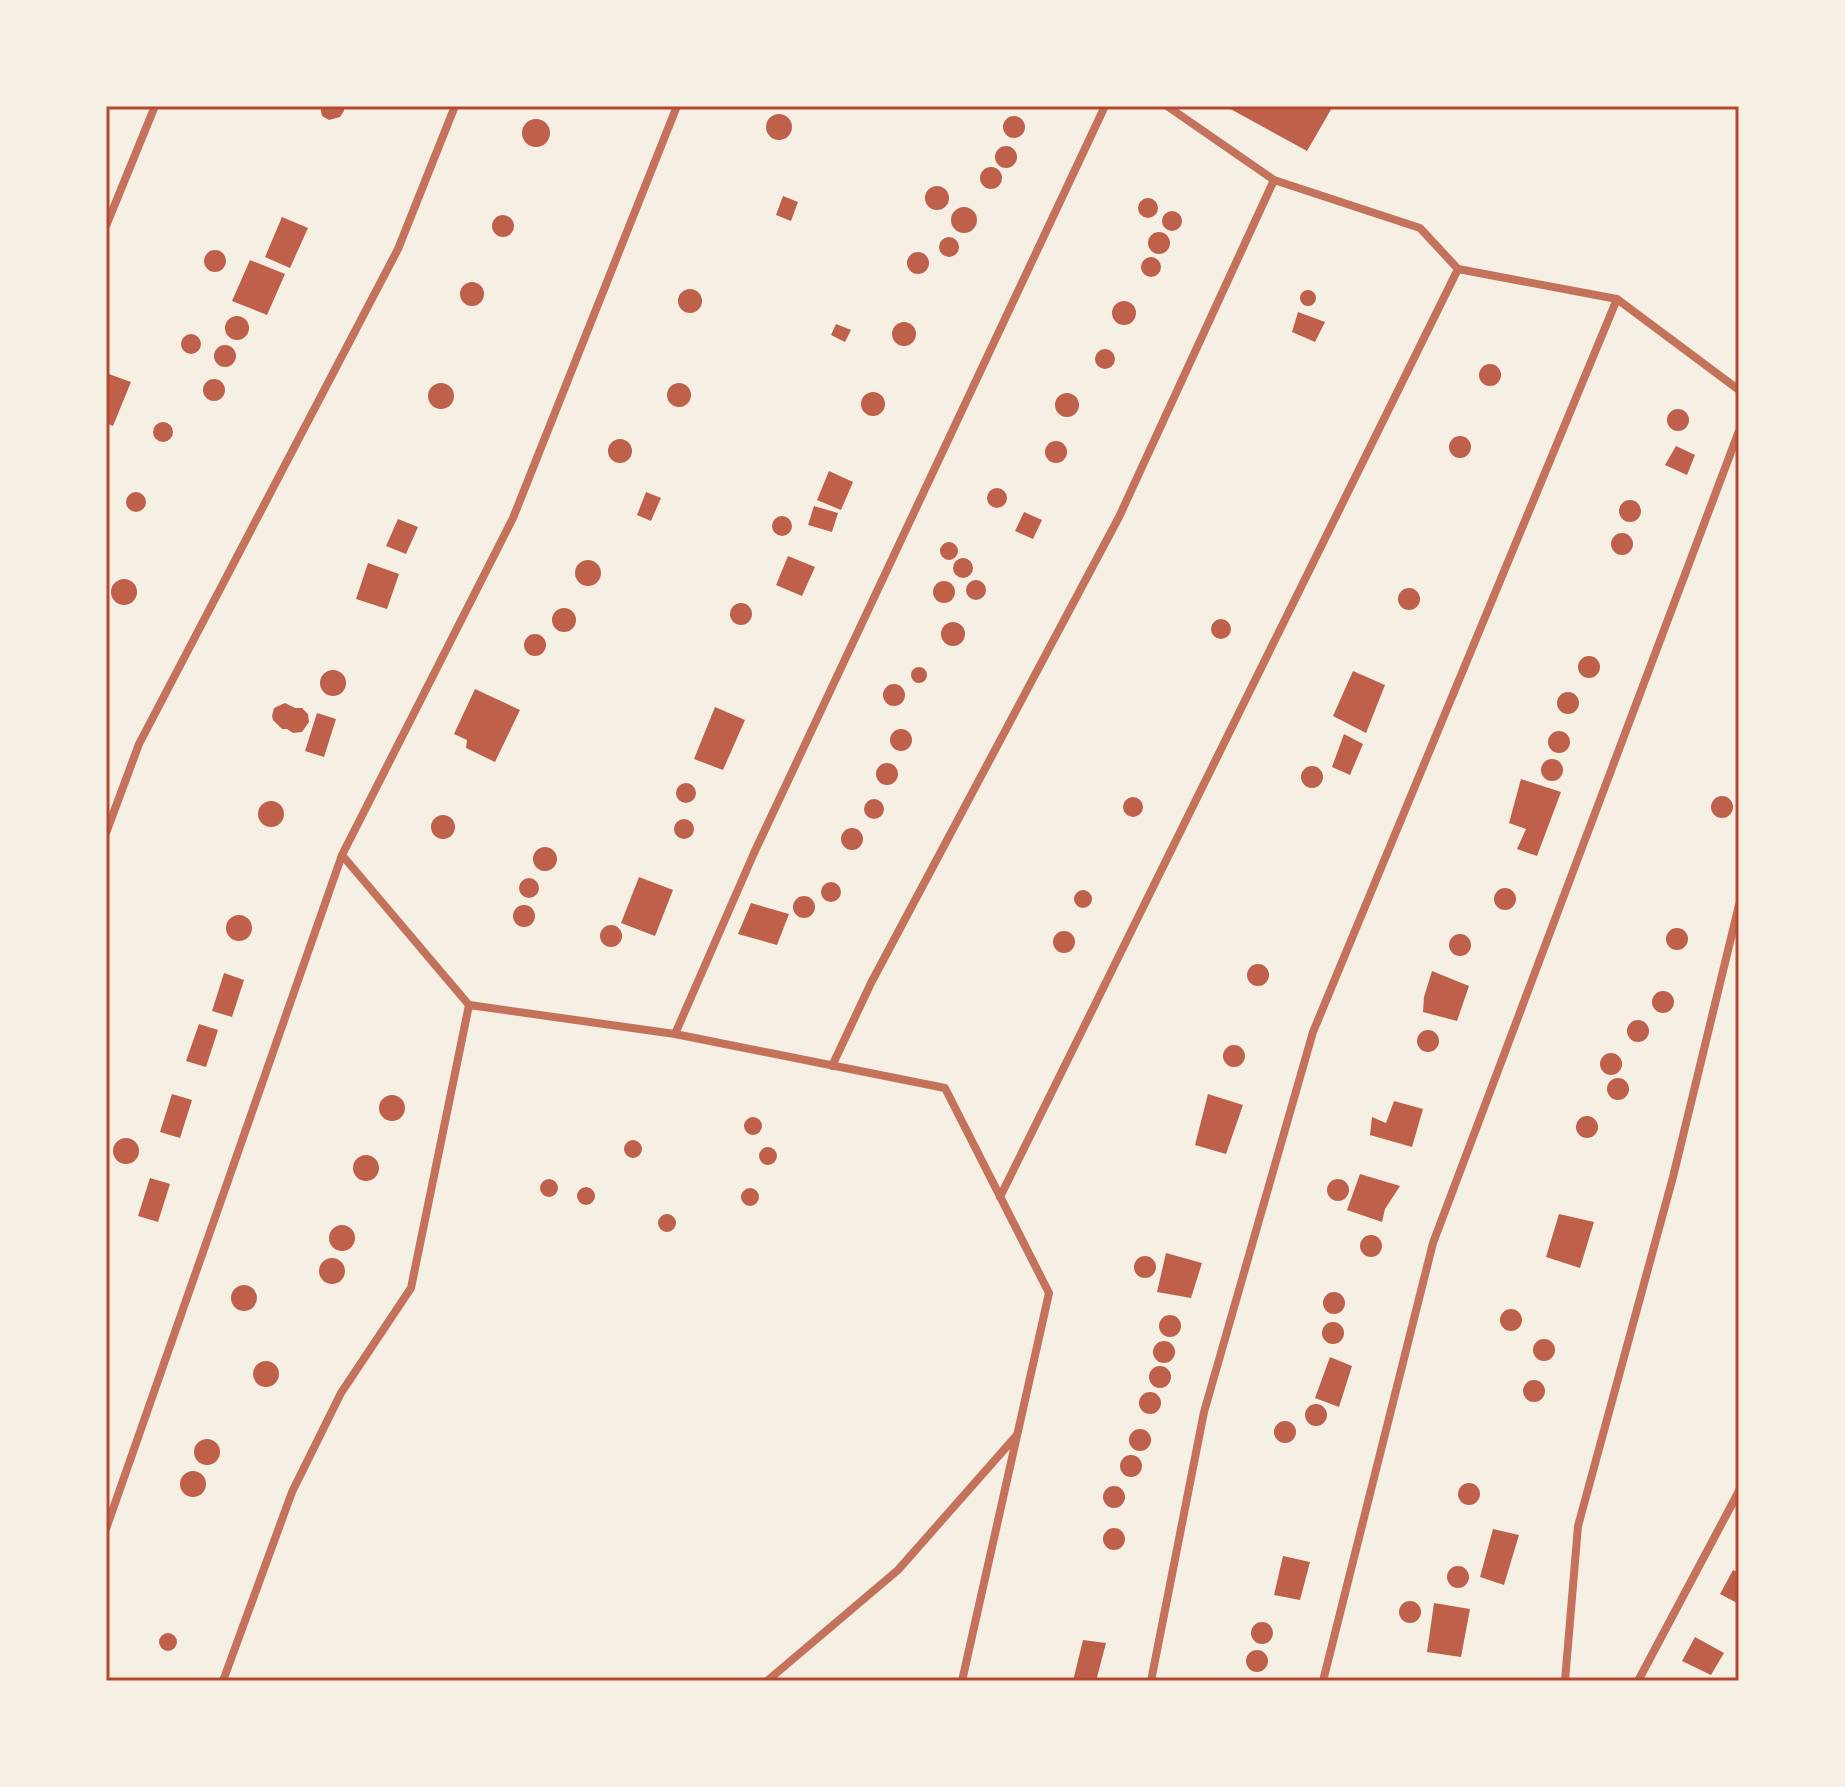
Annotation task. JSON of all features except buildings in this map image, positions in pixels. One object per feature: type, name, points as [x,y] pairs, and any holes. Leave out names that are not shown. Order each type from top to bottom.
[{"type":"street","points":[[106,226],[155,106]]},
{"type":"street","points":[[106,833],[139,744],[398,249],[455,106]]},
{"type":"street","points":[[106,1529],[342,855],[513,518],[677,106]]},
{"type":"street","points":[[675,1034],[761,839],[1105,106]]},
{"type":"street","points":[[1167,106],[1274,180],[1420,228],[1458,269],[1617,299],[1739,390]]},
{"type":"street","points":[[832,1066],[878,968],[1119,517],[1274,180]]},
{"type":"street","points":[[1000,1197],[1458,269]]},
{"type":"street","points":[[1151,1681],[1204,1412],[1313,1032],[1617,299]]},
{"type":"street","points":[[1323,1681],[1433,1243],[1739,431]]},
{"type":"street","points":[[342,855],[469,1005],[675,1034],[945,1088],[1049,1293],[962,1681]]},
{"type":"street","points":[[1565,1681],[1578,1526],[1673,1177],[1739,905]]},
{"type":"street","points":[[223,1681],[292,1492],[341,1393],[411,1288],[469,1005]]},
{"type":"street","points":[[767,1681],[898,1570],[1018,1434]]},
{"type":"street","points":[[1638,1681],[1739,1491]]}]
